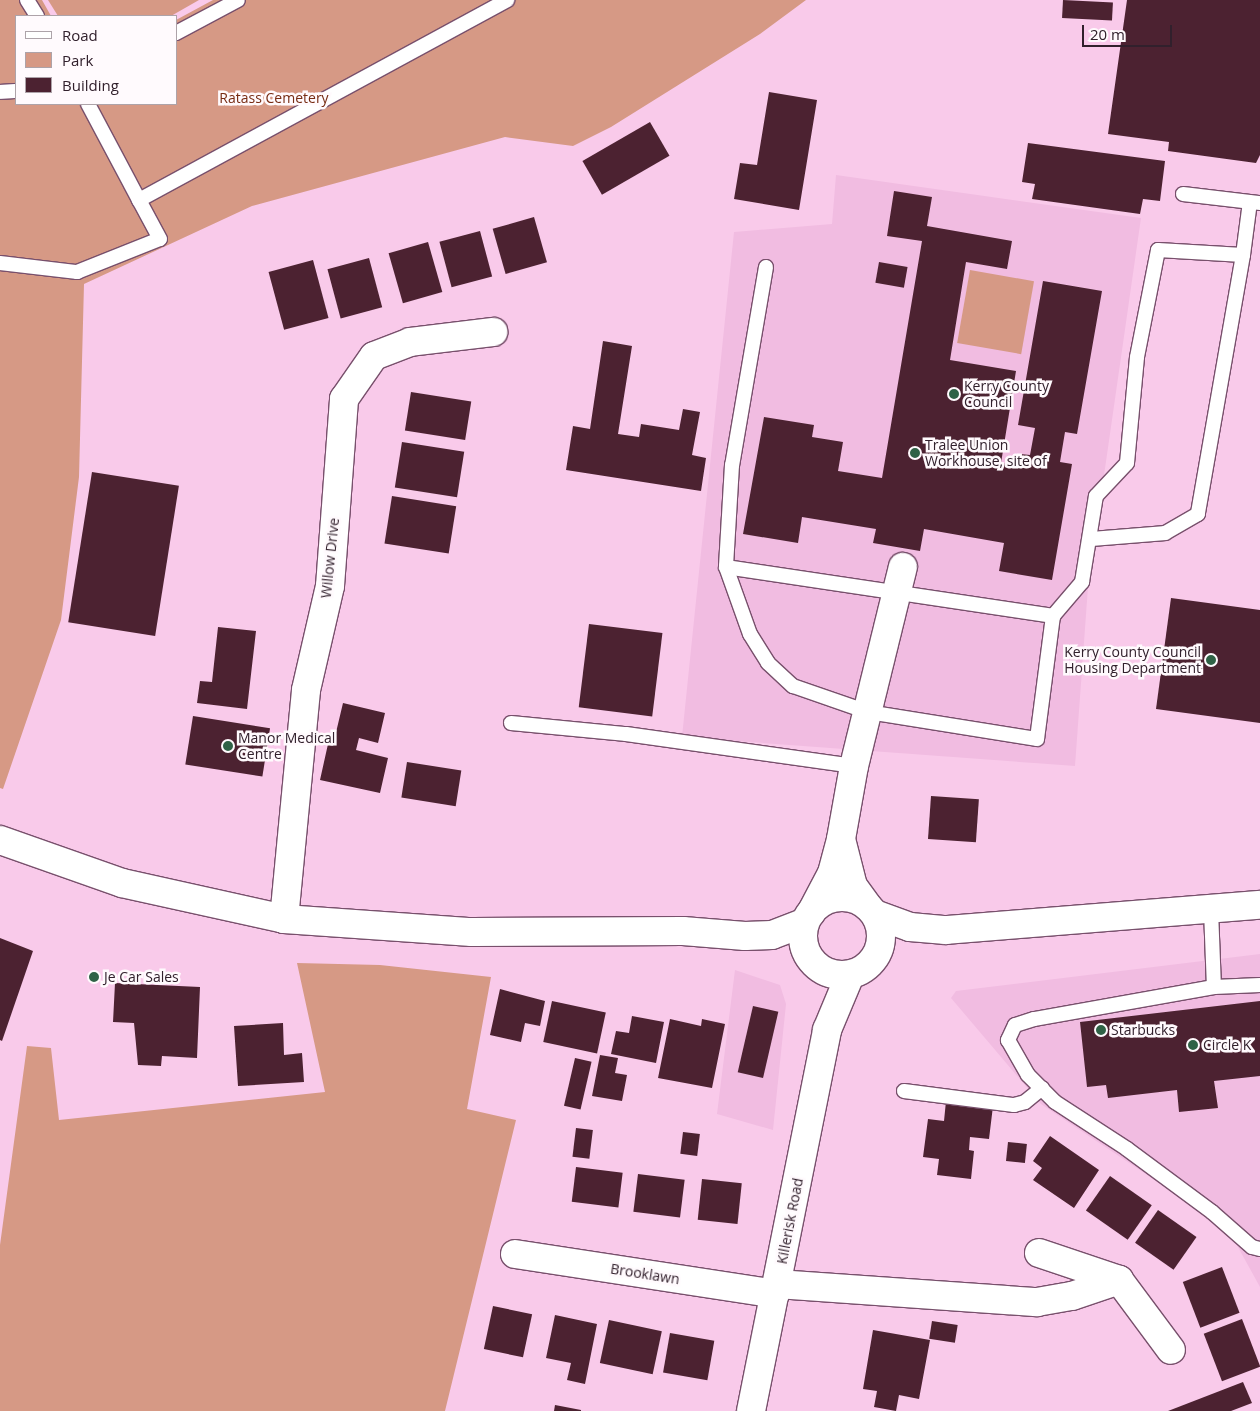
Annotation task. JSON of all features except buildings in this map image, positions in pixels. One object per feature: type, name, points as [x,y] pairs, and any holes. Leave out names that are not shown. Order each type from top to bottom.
[{"type":"main road","name":"Willow Drive","points":[[284,919],[306,690],[330,586],[344,399],[374,356],[410,342],[493,332]]},
{"type":"main road","points":[[814,962],[803,941],[807,918],[832,873],[841,839],[854,766],[903,567]]},
{"type":"main road","points":[[745,936],[814,962],[834,974],[850,975],[866,968],[877,954],[882,940],[872,911],[853,886],[841,839]]},
{"type":"main road","points":[[0,840],[122,883],[284,919],[472,932],[683,931],[745,936],[772,935],[807,918],[835,898],[853,899],[872,911],[910,928],[946,930],[1260,905]]},
{"type":"main road","points":[[877,954],[946,930]]},
{"type":"main road","name":"Killerisk Road","points":[[814,962],[826,1001],[827,1030]]},
{"type":"main road","name":"Killerisk Road","points":[[751,1411],[827,1030],[850,975]]},
{"type":"main road","points":[[1039,1253],[1119,1280],[1171,1350]]},
{"type":"main road","name":"Brooklawn","points":[[515,1254],[776,1289],[1037,1302],[1072,1296],[1119,1280]]},
{"type":"lane","points":[[27,0],[36,15]]},
{"type":"lane","points":[[178,32],[238,0]]},
{"type":"lane","points":[[139,200],[507,0]]},
{"type":"lane","points":[[0,92],[15,91]]},
{"type":"lane","points":[[0,263],[77,272],[160,239],[89,105]]},
{"type":"lane","points":[[1092,539],[1165,533],[1198,514],[1255,202],[1183,194]]},
{"type":"lane","points":[[766,267],[732,465],[726,567],[750,634],[768,663],[793,686],[868,712],[1037,739],[1054,616],[1082,582],[1092,539],[1096,496],[1127,463],[1137,357],[1158,250],[1244,256]]},
{"type":"lane","points":[[726,567],[1054,616]]},
{"type":"lane","points":[[511,723],[626,734],[854,766]]},
{"type":"lane","points":[[1211,910],[1214,987]]},
{"type":"lane","points":[[1260,985],[1214,987],[1034,1019],[1015,1025],[1008,1040],[1028,1075],[1042,1088],[1212,1212],[1252,1247],[1260,1249]]},
{"type":"lane","points":[[904,1091],[1014,1105],[1025,1102],[1042,1088]]},
{"type":"shaded area","points":[[836,175],[1141,218],[1088,587],[1075,766],[682,737],[734,232],[832,224]]},
{"type":"shaded area","points":[[1260,954],[1260,1287],[1228,1229],[1041,1104],[951,998],[956,991]]},
{"type":"shaded area","points":[[735,970],[780,985],[786,1004],[773,1130],[717,1114]]},
{"type":"green space","name":"Ratass Cemetery","points":[[0,0],[42,0],[50,15],[15,15],[15,105],[178,105],[178,19],[213,0],[806,0],[760,34],[611,127],[573,146],[505,137],[252,206],[84,284],[79,477],[61,620],[3,789],[0,788]]},
{"type":"green space","points":[[48,0],[199,0],[173,15],[57,15]]},
{"type":"green space","points":[[970,270],[1034,281],[1021,354],[957,343]]},
{"type":"green space","points":[[297,963],[380,965],[491,977],[467,1109],[516,1120],[445,1411],[0,1411],[0,1245],[27,1046],[51,1048],[59,1120],[325,1092]]},
{"type":"place","name":"Kerry County Council","points":[[954,394]]},
{"type":"place","name":"Tralee Union Workhouse, site of","points":[[915,453]]},
{"type":"place","name":"Kerry County Council Housing Department","points":[[1211,660]]},
{"type":"place","name":"Manor Medical Centre","points":[[228,746]]},
{"type":"place","name":"Je Car Sales","points":[[94,977]]},
{"type":"place","name":"Starbucks","points":[[1101,1030]]},
{"type":"place","name":"Circle K","points":[[1193,1045]]}]
